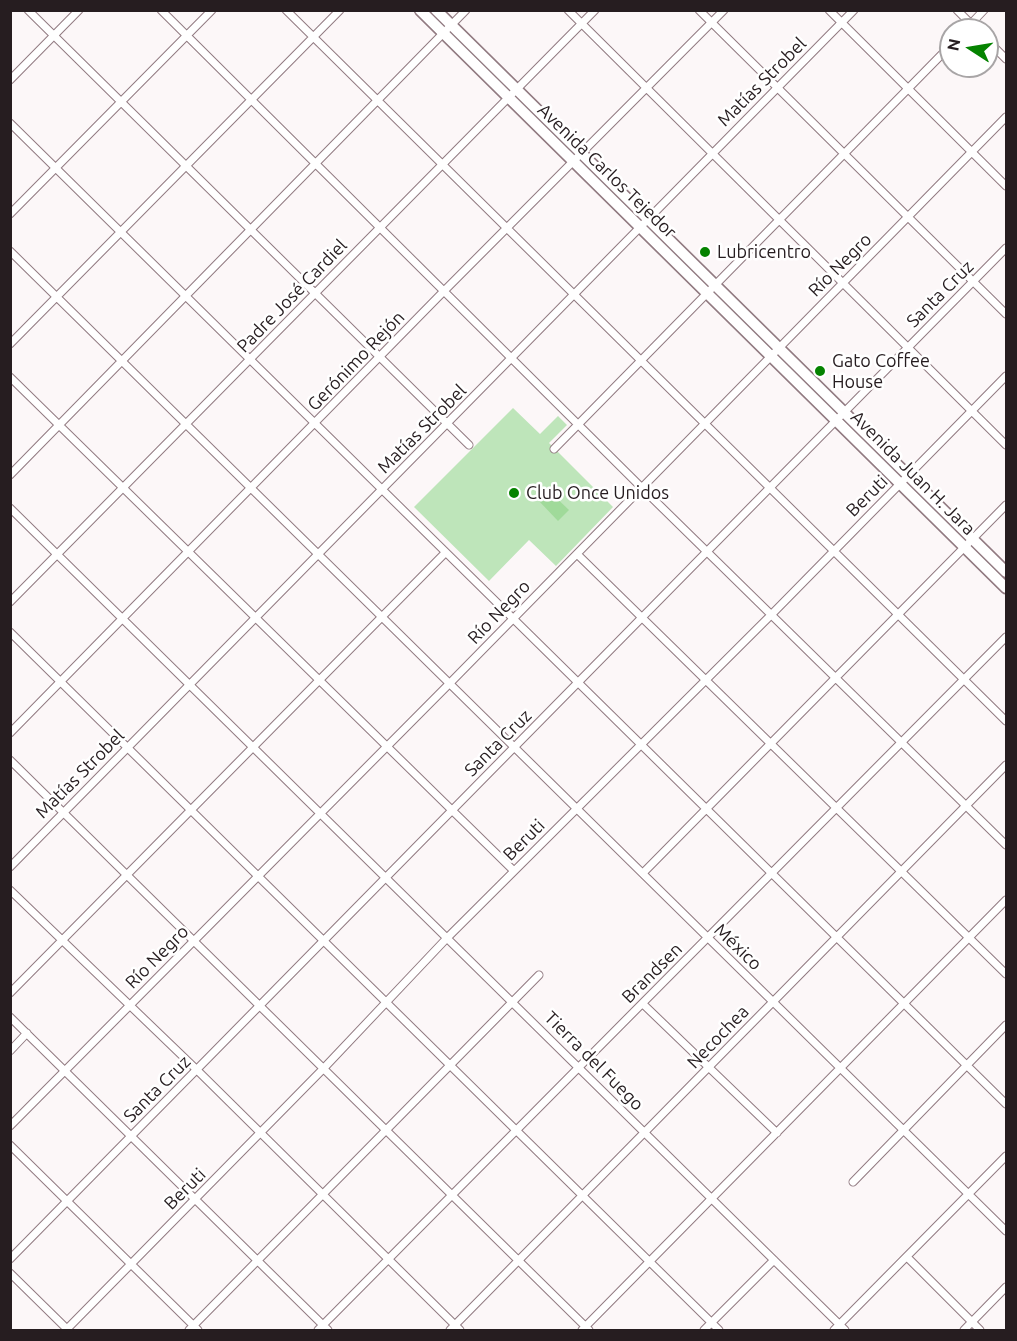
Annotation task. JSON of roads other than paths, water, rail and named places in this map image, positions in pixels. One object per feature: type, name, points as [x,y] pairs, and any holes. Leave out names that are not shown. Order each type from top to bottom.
[{"type":"main road","name":"Avenida Carlos Tejedor","points":[[420,10],[448,30],[774,352]]},
{"type":"main road","name":"Avenida Carlos Tejedor","points":[[436,10],[448,30]]},
{"type":"main road","name":"Avenida Juan H. Jara","points":[[774,352],[969,543],[1006,572]]},
{"type":"main road","name":"Avenida Juan H. Jara","points":[[969,543],[1006,588]]},
{"type":"street","points":[[28,10],[469,445]]},
{"type":"street","points":[[10,80],[80,10]]},
{"type":"street","points":[[161,10],[1006,846]]},
{"type":"street","points":[[10,214],[212,10]]},
{"type":"street","points":[[286,10],[1006,721]]},
{"type":"street","points":[[10,344],[340,10]]},
{"type":"street","points":[[10,475],[466,10]]},
{"type":"street","points":[[568,10],[1006,445]]},
{"type":"street","name":"Padre José Cardiel","points":[[10,602],[595,10]]},
{"type":"street","points":[[699,10],[1006,314]]},
{"type":"street","name":"Gerónimo Rejón","points":[[10,732],[724,10]]},
{"type":"street","points":[[829,10],[1006,186]]},
{"type":"street","name":"Matías Strobel","points":[[10,867],[854,10]]},
{"type":"street","points":[[554,449],[939,57]]},
{"type":"street","name":"Río Negro","points":[[10,1126],[387,747],[1006,117]]},
{"type":"street","points":[[10,123],[1006,1104]]},
{"type":"street","name":"Santa Cruz","points":[[10,1259],[1006,248]]},
{"type":"street","name":"México","points":[[10,251],[1006,1231]]},
{"type":"street","name":"Beruti","points":[[67,1330],[261,1133],[447,938],[771,615],[1006,376]]},
{"type":"street","points":[[10,377],[514,871]]},
{"type":"street","points":[[642,873],[1006,505]]},
{"type":"street","name":"Tierra del Fuego","points":[[10,508],[774,1260],[840,1329]]},
{"type":"street","points":[[10,993],[445,553]]},
{"type":"street","points":[[577,554],[1006,974]]},
{"type":"street","points":[[10,632],[719,1330]]},
{"type":"street","name":"Brandsen","points":[[323,1329],[388,1259],[1006,637]]},
{"type":"street","points":[[10,760],[586,1329],[1006,900]]},
{"type":"street","name":"Necochea","points":[[455,1329],[1006,765]]},
{"type":"street","points":[[10,890],[261,1133],[455,1329]]},
{"type":"street","points":[[10,1145],[194,1329],[322,1195],[539,975]]},
{"type":"street","points":[[643,1004],[777,1133]]},
{"type":"street","points":[[10,1017],[132,1136],[323,1329]]},
{"type":"street","points":[[853,1182],[1006,1025]]},
{"type":"street","points":[[10,1051],[27,1034]]},
{"type":"street","points":[[840,1329],[1006,1156]]},
{"type":"street","points":[[907,1257],[980,1330]]},
{"type":"street","points":[[704,1330],[774,1260]]},
{"type":"street","points":[[10,1273],[67,1330]]},
{"type":"street","points":[[964,1330],[1006,1287]]},
{"type":"place","name":"Lubricentro","points":[[705,252]]},
{"type":"place","name":"Gato Coffee House","points":[[820,371]]},
{"type":"place","name":"Club Once Unidos","points":[[514,493]]}]
